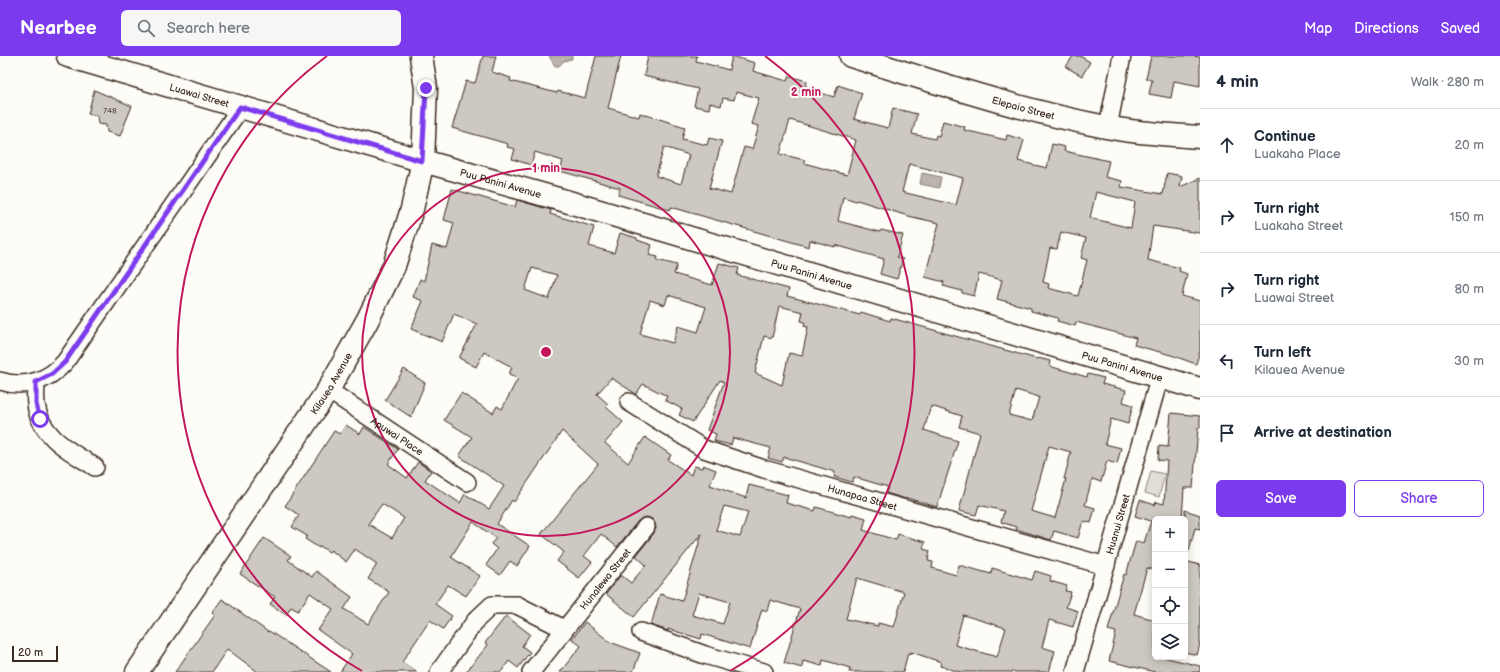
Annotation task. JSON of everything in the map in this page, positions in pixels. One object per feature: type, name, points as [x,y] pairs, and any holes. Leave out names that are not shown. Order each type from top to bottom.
[{"type":"street","name":"Luawai Street","points":[[68,56],[422,161]]},
{"type":"street","name":"Kilauea Avenue","points":[[137,672],[328,390],[367,321],[394,266],[412,209],[422,161],[426,88],[421,56]]},
{"type":"street","name":"Elepaio Street","points":[[851,56],[1049,115],[1108,127],[1200,137]]},
{"type":"street","points":[[1108,127],[1122,56]]},
{"type":"street","points":[[0,381],[19,384],[36,382],[52,374],[65,362],[240,107]]},
{"type":"street","name":"Puu Panini Avenue","points":[[422,161],[562,200],[1200,389]]},
{"type":"street","name":"Huanui Street","points":[[1075,672],[1160,376]]},
{"type":"street","points":[[36,382],[36,404],[44,428],[59,444],[95,467]]},
{"type":"street","name":"Apuwai Place","points":[[328,390],[467,482]]},
{"type":"street","name":"Hunapaa Street","points":[[629,402],[704,449],[764,469],[1106,566]]},
{"type":"street","name":"Hunalewa Street","points":[[531,672],[646,528]]},
{"type":"street","points":[[439,672],[476,620],[492,605],[517,605],[564,629]]},
{"type":"street","points":[[641,632],[705,655],[764,672]]},
{"type":"shaded area","points":[[549,56],[572,56],[572,59],[564,61],[559,66],[555,66]]},
{"type":"shaded area","points":[[922,173],[941,177],[939,188],[920,184]]},
{"type":"shaded area","points":[[1151,471],[1165,474],[1159,497],[1145,493]]},
{"type":"building","points":[[483,56],[496,56],[492,72],[511,78],[510,81],[557,93],[558,91],[585,98],[596,56],[621,56],[608,108],[639,117],[640,113],[685,127],[682,139],[707,145],[709,138],[722,141],[709,188],[731,194],[744,147],[752,149],[759,126],[751,124],[759,98],[736,92],[734,100],[723,98],[721,106],[710,103],[709,109],[694,106],[698,89],[644,76],[648,56],[697,56],[696,61],[729,70],[732,56],[755,63],[753,71],[787,81],[789,76],[807,81],[805,88],[834,97],[838,85],[862,93],[854,119],[888,128],[893,108],[917,114],[912,134],[935,139],[936,135],[939,136],[943,121],[965,127],[964,130],[1006,140],[1007,135],[1024,140],[1018,161],[1047,168],[1052,144],[1065,147],[1064,151],[1109,161],[1105,177],[1122,181],[1121,187],[1163,194],[1167,173],[1182,176],[1180,187],[1200,178],[1200,233],[1153,226],[1148,260],[1180,268],[1179,271],[1187,274],[1182,296],[1200,301],[1200,351],[1196,364],[1171,355],[1134,345],[1136,338],[1076,322],[1075,326],[1057,321],[1058,318],[1031,311],[1031,308],[997,299],[1002,280],[979,274],[974,296],[943,286],[944,282],[925,277],[939,223],[908,216],[843,197],[838,221],[880,232],[881,230],[903,235],[897,257],[903,259],[897,279],[880,274],[884,259],[835,245],[835,247],[810,240],[809,247],[671,207],[670,210],[618,195],[620,188],[560,171],[563,161],[535,152],[531,165],[512,159],[515,149],[507,147],[508,144],[452,128],[466,81],[475,83]],"holes":[[[790,120],[856,140],[847,175],[804,163],[805,160],[780,154]],[[664,147],[689,155],[681,184],[656,176]],[[909,164],[963,178],[956,205],[902,192]],[[1096,192],[1135,202],[1131,228],[1090,218]],[[1061,232],[1086,238],[1081,258],[1087,260],[1078,296],[1048,288],[1049,284],[1043,282],[1050,248],[1057,249]]]},
{"type":"building","points":[[1073,56],[1080,56],[1090,62],[1082,76],[1066,67]]},
{"type":"building","points":[[1151,56],[1200,57],[1200,86],[1174,81],[1171,98],[1149,94],[1152,80],[1146,79]]},
{"type":"building","points":[[94,90],[132,106],[120,136],[107,132],[106,125],[98,124],[97,116],[88,114]]},
{"type":"building","points":[[452,189],[515,207],[517,200],[551,210],[550,214],[594,227],[589,246],[614,253],[620,233],[637,238],[637,240],[652,245],[649,255],[658,257],[657,260],[677,265],[674,274],[712,285],[719,263],[739,268],[737,275],[789,289],[787,296],[860,315],[861,312],[890,321],[891,318],[1037,359],[1050,361],[1049,366],[1087,377],[1088,374],[1104,378],[1102,384],[1126,390],[1123,402],[1133,405],[1128,424],[1111,419],[1105,444],[1121,448],[1117,464],[1107,461],[1101,482],[1092,479],[1085,505],[1095,508],[1091,523],[1083,521],[1078,538],[1054,531],[1051,540],[1016,529],[1016,527],[1001,522],[1004,511],[979,505],[976,515],[959,511],[980,433],[959,427],[962,416],[931,406],[924,430],[958,441],[937,507],[886,493],[888,487],[854,477],[852,482],[834,477],[835,472],[784,457],[782,462],[768,458],[771,448],[733,438],[731,445],[714,441],[716,434],[707,430],[724,382],[720,380],[693,422],[679,415],[682,409],[665,400],[667,396],[643,384],[636,394],[611,378],[597,394],[608,404],[605,406],[623,422],[605,443],[628,463],[645,437],[671,455],[668,460],[691,475],[694,466],[702,468],[703,465],[716,470],[710,485],[746,498],[749,485],[788,495],[786,503],[815,511],[816,507],[851,517],[852,514],[866,518],[863,530],[896,540],[898,534],[925,542],[923,549],[930,551],[928,561],[933,562],[932,568],[956,575],[959,565],[991,574],[992,568],[1032,580],[1035,571],[1051,576],[1050,581],[1067,586],[1065,591],[1071,592],[1066,607],[1078,611],[1073,627],[1049,620],[1042,647],[1055,651],[1049,672],[960,672],[940,666],[941,662],[911,652],[911,654],[908,653],[903,672],[849,672],[850,668],[823,660],[822,666],[803,661],[802,668],[784,663],[800,609],[770,600],[767,611],[762,609],[750,649],[702,634],[701,639],[651,625],[660,594],[682,601],[702,533],[634,617],[606,594],[621,575],[631,583],[646,565],[636,556],[654,533],[656,528],[652,519],[647,517],[638,521],[617,547],[601,534],[584,556],[592,562],[579,578],[557,561],[564,552],[541,534],[598,464],[562,431],[514,502],[512,500],[497,524],[530,546],[517,566],[510,561],[500,575],[486,565],[497,549],[491,544],[496,538],[473,522],[451,557],[480,576],[466,596],[448,585],[435,604],[452,616],[443,629],[430,620],[402,662],[417,672],[340,672],[352,654],[318,630],[333,609],[310,593],[298,611],[291,607],[286,615],[270,604],[275,597],[240,574],[264,538],[291,556],[288,560],[312,577],[316,571],[352,597],[344,609],[368,624],[389,592],[368,579],[377,564],[355,549],[346,562],[331,550],[329,552],[320,546],[319,548],[305,539],[307,536],[292,527],[299,515],[285,506],[334,431],[340,434],[346,425],[360,434],[364,427],[398,449],[388,464],[407,478],[418,462],[431,471],[425,480],[460,503],[465,494],[489,509],[504,486],[459,456],[472,437],[444,420],[461,393],[493,413],[497,406],[502,409],[518,378],[509,374],[512,367],[484,352],[476,367],[459,358],[477,324],[454,314],[442,342],[411,329],[423,301],[413,297],[420,279],[424,281],[432,245],[447,249],[454,223],[444,220]],"holes":[[[532,268],[557,275],[549,299],[525,290]],[[668,295],[706,307],[698,332],[678,326],[673,343],[640,334],[650,300],[665,305]],[[779,306],[803,312],[801,321],[805,322],[804,326],[808,327],[802,356],[789,353],[782,385],[755,373],[764,336],[772,338]],[[1016,390],[1039,397],[1032,421],[1009,415]],[[1049,446],[1071,452],[1064,479],[1066,479],[1055,518],[1031,511]],[[382,504],[404,518],[392,538],[368,524]],[[724,506],[748,512],[740,537],[716,530]],[[857,578],[904,592],[894,627],[878,623],[878,626],[846,619]],[[699,593],[730,602],[723,624],[692,615]],[[963,615],[1006,628],[997,657],[955,645]]]},
{"type":"building","points":[[404,369],[425,383],[411,417],[385,400]]},
{"type":"building","points":[[1171,413],[1200,416],[1193,488],[1184,488],[1182,516],[1152,516],[1152,569],[1147,568],[1134,614],[1152,619],[1152,660],[1175,660],[1200,666],[1200,672],[1155,672],[1109,661],[1116,632],[1108,630],[1124,574],[1126,575],[1136,541],[1144,543],[1151,521],[1135,516],[1140,500],[1155,505],[1156,502],[1164,504],[1167,461],[1158,460],[1159,446],[1168,447]]},
{"type":"building","points":[[1185,510],[1200,515],[1200,529],[1195,528],[1189,551],[1188,516],[1185,516]]},
{"type":"building","points":[[1188,562],[1200,565],[1200,644],[1197,655],[1188,653]]},
{"type":"building","points":[[222,599],[268,632],[269,631],[331,672],[258,672],[227,649],[212,672],[175,672],[215,615],[212,613]]},
{"type":"building","points":[[506,616],[530,634],[522,646],[530,652],[518,668],[509,661],[501,672],[466,672],[488,645],[485,643]]},
{"type":"building","points":[[585,622],[610,642],[640,653],[633,672],[560,672],[581,646],[572,639]]},
{"type":"route","points":[[40,419],[36,404],[36,382],[52,374],[65,362],[240,107],[422,161],[426,88]]}]
